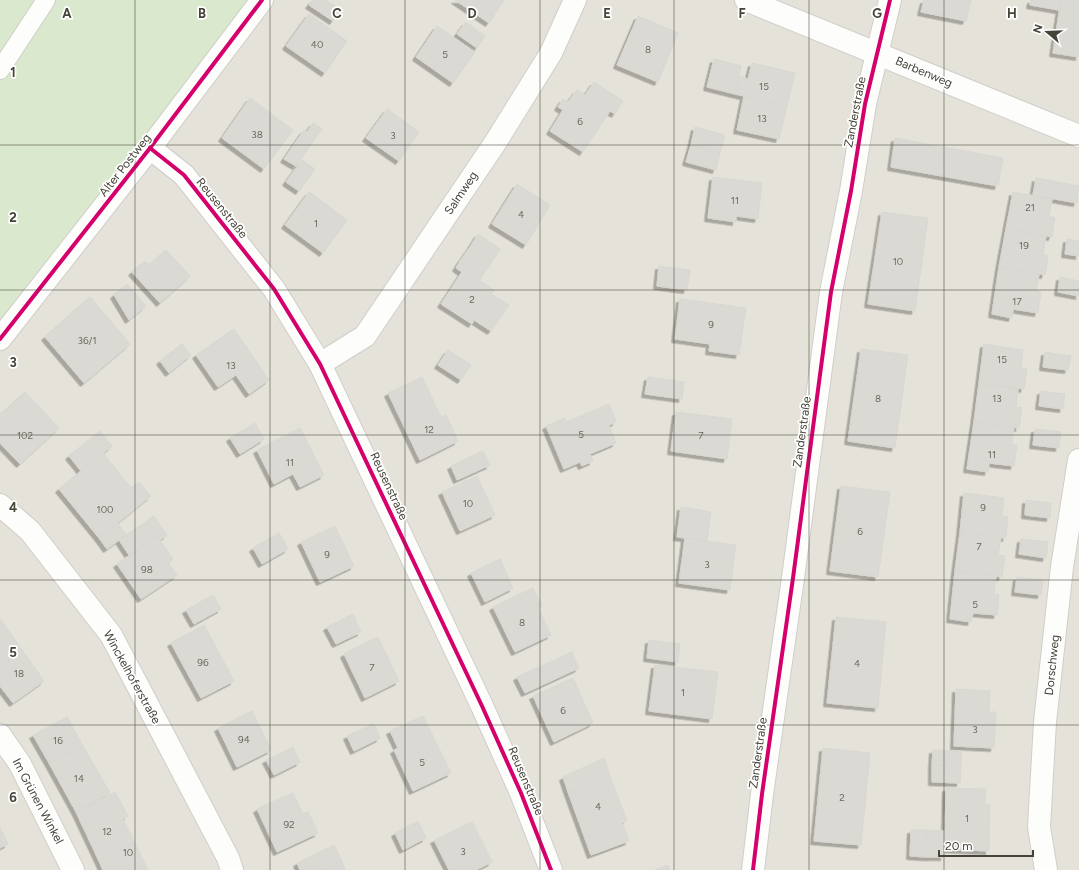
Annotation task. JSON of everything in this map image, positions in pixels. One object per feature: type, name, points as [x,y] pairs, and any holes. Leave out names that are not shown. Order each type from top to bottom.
[{"type":"street","name":"Alter Postweg","points":[[0,339],[150,148],[262,0]]},
{"type":"street","name":"Salmweg","points":[[320,364],[365,336],[503,130],[551,53],[575,0]]},
{"type":"street","name":"Barbenweg","points":[[746,0],[1079,136]]},
{"type":"street","name":"Zanderstraße","points":[[753,870],[762,794],[830,301],[865,104],[890,0]]},
{"type":"street","name":"Reusenstraße","points":[[150,148],[184,175],[274,289],[320,364],[485,713],[521,793],[551,870]]},
{"type":"street","name":"Dorschweg","points":[[1046,870],[1039,827],[1045,722],[1062,567],[1079,460]]},
{"type":"street","name":"Winckelhoferstraße","points":[[0,505],[30,531],[111,635],[228,858],[232,870]]},
{"type":"street","name":"Im Grünen Winkel","points":[[0,735],[20,764],[73,870]]},
{"type":"lane","points":[[0,70],[46,0]]},
{"type":"shaded area","points":[[262,0],[1079,0],[1079,870],[0,870],[0,339]]},
{"type":"green space","points":[[0,0],[262,0],[0,339]]},
{"type":"building","points":[[313,0],[326,0],[341,10],[333,21],[309,5]]},
{"type":"building","points":[[455,0],[504,0],[489,23]]},
{"type":"building","points":[[924,0],[971,0],[966,21],[921,12]]},
{"type":"building","points":[[1031,0],[1061,0],[1059,10],[1030,5]]},
{"type":"building","points":[[1061,0],[1079,0],[1079,57],[1053,53]]},
{"type":"building","points":[[309,14],[347,41],[325,73],[286,46]]},
{"type":"building","points":[[638,16],[678,33],[658,82],[617,65]]},
{"type":"building","points":[[466,22],[485,36],[477,48],[457,34]]},
{"type":"building","points":[[437,26],[475,52],[453,83],[416,57]]},
{"type":"building","points":[[714,59],[741,66],[735,94],[707,87]]},
{"type":"building","points":[[752,63],[795,73],[787,106],[735,94],[738,76],[748,79]]},
{"type":"building","points":[[594,82],[623,101],[615,114],[585,95]]},
{"type":"building","points":[[577,90],[610,111],[583,152],[550,131],[563,110],[558,107],[563,99],[568,102]]},
{"type":"building","points":[[744,96],[787,106],[779,139],[737,130]]},
{"type":"building","points":[[250,98],[293,130],[264,169],[222,138]]},
{"type":"building","points":[[387,109],[419,132],[399,161],[366,138]]},
{"type":"building","points":[[313,123],[322,129],[296,166],[284,159],[304,130],[307,132]]},
{"type":"building","points":[[695,127],[725,135],[720,153],[691,145]]},
{"type":"building","points":[[895,138],[1003,158],[998,186],[891,167]]},
{"type":"building","points":[[691,145],[720,153],[716,170],[686,162]]},
{"type":"building","points":[[302,160],[315,169],[299,191],[286,182]]},
{"type":"building","points":[[713,177],[762,183],[758,219],[736,216],[736,222],[708,218]]},
{"type":"building","points":[[1036,178],[1079,186],[1077,203],[1033,195]]},
{"type":"building","points":[[517,184],[550,205],[526,245],[492,224]]},
{"type":"building","points":[[309,192],[347,220],[323,253],[285,225]]},
{"type":"building","points":[[1013,192],[1052,199],[1049,216],[1055,218],[1052,237],[1006,229]]},
{"type":"building","points":[[882,212],[928,218],[915,311],[868,304]]},
{"type":"building","points":[[1006,229],[1046,236],[1043,255],[1048,256],[1045,275],[999,267]]},
{"type":"building","points":[[478,234],[500,249],[492,262],[470,247]]},
{"type":"building","points":[[1067,239],[1079,241],[1079,256],[1065,254]]},
{"type":"building","points":[[470,247],[492,262],[482,276],[460,261]]},
{"type":"building","points":[[166,250],[190,276],[160,303],[132,272],[145,261],[149,265]]},
{"type":"building","points":[[460,261],[482,276],[480,281],[494,290],[491,294],[509,305],[491,331],[474,320],[472,324],[441,304],[462,272],[456,268]]},
{"type":"building","points":[[659,266],[690,270],[687,290],[657,286]]},
{"type":"building","points":[[999,267],[1039,274],[1036,291],[1041,292],[1038,313],[1013,309],[1012,318],[992,314]]},
{"type":"building","points":[[1060,277],[1079,281],[1079,296],[1058,292]]},
{"type":"building","points":[[127,284],[146,306],[129,320],[114,295]]},
{"type":"building","points":[[90,297],[130,344],[84,383],[45,337]]},
{"type":"building","points":[[680,299],[746,308],[739,355],[709,351],[710,344],[675,339]]},
{"type":"building","points":[[234,329],[269,380],[249,394],[236,375],[218,387],[196,355]]},
{"type":"building","points":[[182,344],[191,355],[169,373],[160,361]]},
{"type":"building","points":[[984,344],[1023,350],[1021,369],[1027,369],[1024,389],[979,383]]},
{"type":"building","points":[[861,349],[908,355],[895,448],[848,441]]},
{"type":"building","points":[[448,350],[471,365],[461,380],[438,365]]},
{"type":"building","points":[[1045,352],[1071,356],[1068,370],[1043,367]]},
{"type":"building","points":[[422,377],[441,417],[446,415],[458,441],[420,460],[388,393]]},
{"type":"building","points":[[648,377],[684,382],[682,399],[645,394]]},
{"type":"building","points":[[979,383],[1018,389],[1016,407],[1022,408],[1019,428],[974,422]]},
{"type":"building","points":[[1041,391],[1065,394],[1063,409],[1039,406]]},
{"type":"building","points":[[25,392],[59,428],[20,464],[0,443],[0,415]]},
{"type":"building","points":[[609,404],[616,422],[609,425],[616,443],[590,454],[593,461],[582,466],[580,462],[564,469],[546,426],[565,418],[567,422]]},
{"type":"building","points":[[676,412],[732,419],[727,459],[671,451]]},
{"type":"building","points":[[974,422],[1014,427],[1012,445],[1017,445],[1014,466],[989,463],[988,472],[967,469]]},
{"type":"building","points":[[255,423],[264,439],[240,454],[230,438]]},
{"type":"building","points":[[300,428],[324,475],[300,487],[293,474],[274,484],[257,450]]},
{"type":"building","points":[[1035,429],[1061,432],[1059,448],[1033,445]]},
{"type":"building","points":[[100,431],[112,446],[81,471],[69,456]]},
{"type":"building","points":[[483,451],[490,465],[457,480],[451,466]]},
{"type":"building","points":[[103,453],[131,488],[139,482],[151,496],[99,538],[59,489]]},
{"type":"building","points":[[477,476],[495,515],[460,531],[442,492]]},
{"type":"building","points":[[841,486],[890,492],[878,577],[830,571]]},
{"type":"building","points":[[964,493],[1004,498],[1002,516],[1008,517],[1006,538],[960,533]]},
{"type":"building","points":[[1026,500],[1051,503],[1050,518],[1025,515]]},
{"type":"building","points":[[681,507],[711,512],[707,541],[677,537]]},
{"type":"building","points":[[154,516],[167,535],[160,540],[157,536],[129,555],[119,540]]},
{"type":"building","points":[[118,523],[126,535],[107,549],[99,538]]},
{"type":"building","points":[[335,526],[354,566],[320,582],[301,542]]},
{"type":"building","points":[[279,533],[288,549],[262,564],[253,548]]},
{"type":"building","points":[[960,533],[1001,537],[998,555],[1005,556],[1002,577],[955,571]]},
{"type":"building","points":[[157,536],[173,559],[168,563],[177,575],[141,599],[117,564]]},
{"type":"building","points":[[685,538],[736,545],[730,590],[679,583]]},
{"type":"building","points":[[1021,539],[1048,542],[1046,558],[1019,554]]},
{"type":"building","points":[[500,559],[513,588],[485,602],[471,573]]},
{"type":"building","points":[[955,571],[996,576],[994,594],[999,595],[997,615],[973,613],[971,622],[950,619]]},
{"type":"building","points":[[1017,577],[1043,580],[1041,595],[1015,592]]},
{"type":"building","points":[[533,588],[542,606],[538,608],[551,635],[515,652],[493,607]]},
{"type":"building","points":[[213,595],[221,609],[194,624],[186,610]]},
{"type":"building","points":[[353,614],[361,632],[336,644],[327,627]]},
{"type":"building","points":[[836,617],[886,622],[878,708],[827,703]]},
{"type":"building","points":[[1,620],[22,650],[0,666],[0,621]]},
{"type":"building","points":[[204,625],[234,681],[201,698],[171,643]]},
{"type":"building","points":[[378,637],[399,681],[365,698],[344,654]]},
{"type":"building","points":[[649,640],[680,644],[678,662],[647,658]]},
{"type":"building","points":[[22,650],[44,681],[13,703],[0,686],[0,666]]},
{"type":"building","points":[[572,652],[579,668],[525,693],[517,677]]},
{"type":"building","points":[[655,665],[718,672],[712,719],[649,711]]},
{"type":"building","points":[[573,678],[593,723],[554,742],[533,696]]},
{"type":"building","points":[[956,689],[990,691],[989,712],[996,712],[994,748],[954,746]]},
{"type":"building","points":[[252,711],[271,750],[237,767],[218,728]]},
{"type":"building","points":[[423,716],[451,773],[413,791],[394,750],[398,748],[390,731]]},
{"type":"building","points":[[67,717],[83,746],[49,763],[33,735]]},
{"type":"building","points":[[374,724],[380,738],[354,751],[347,736]]},
{"type":"building","points":[[83,746],[110,793],[76,812],[49,763]]},
{"type":"building","points":[[293,747],[300,762],[274,775],[266,760]]},
{"type":"building","points":[[823,748],[870,753],[861,845],[814,841]]},
{"type":"building","points":[[933,750],[961,751],[961,766],[932,765]]},
{"type":"building","points":[[604,758],[610,776],[568,792],[563,777]]},
{"type":"building","points":[[932,765],[961,766],[960,783],[932,782]]},
{"type":"building","points":[[610,776],[627,821],[622,823],[629,841],[591,855],[568,792]]},
{"type":"building","points":[[946,788],[986,789],[985,805],[990,805],[989,851],[944,849],[944,857],[925,857],[926,830],[945,831]]},
{"type":"building","points":[[115,792],[128,816],[123,819],[135,843],[99,861],[76,812]]},
{"type":"building","points":[[293,793],[303,814],[308,812],[318,833],[277,852],[257,809]]},
{"type":"building","points":[[418,821],[426,838],[403,850],[395,833]]},
{"type":"building","points":[[472,822],[492,862],[476,870],[449,870],[434,840]]},
{"type":"building","points":[[0,828],[8,844],[0,848]]},
{"type":"building","points":[[911,830],[926,830],[925,857],[910,856]]},
{"type":"building","points":[[135,843],[148,870],[103,870],[99,861]]},
{"type":"building","points":[[334,845],[342,861],[322,870],[300,870],[297,863]]},
{"type":"building","points":[[342,861],[345,870],[322,870]]},
{"type":"building","points":[[668,865],[670,870],[655,870]]},
{"type":"cycle path","points":[[0,339],[150,148],[262,0]]},
{"type":"cycle path","points":[[753,870],[762,794],[793,578],[831,292],[851,191],[865,104],[890,0]]},
{"type":"cycle path","points":[[150,148],[184,175],[274,289],[320,364],[482,706],[521,793],[551,870]]}]
